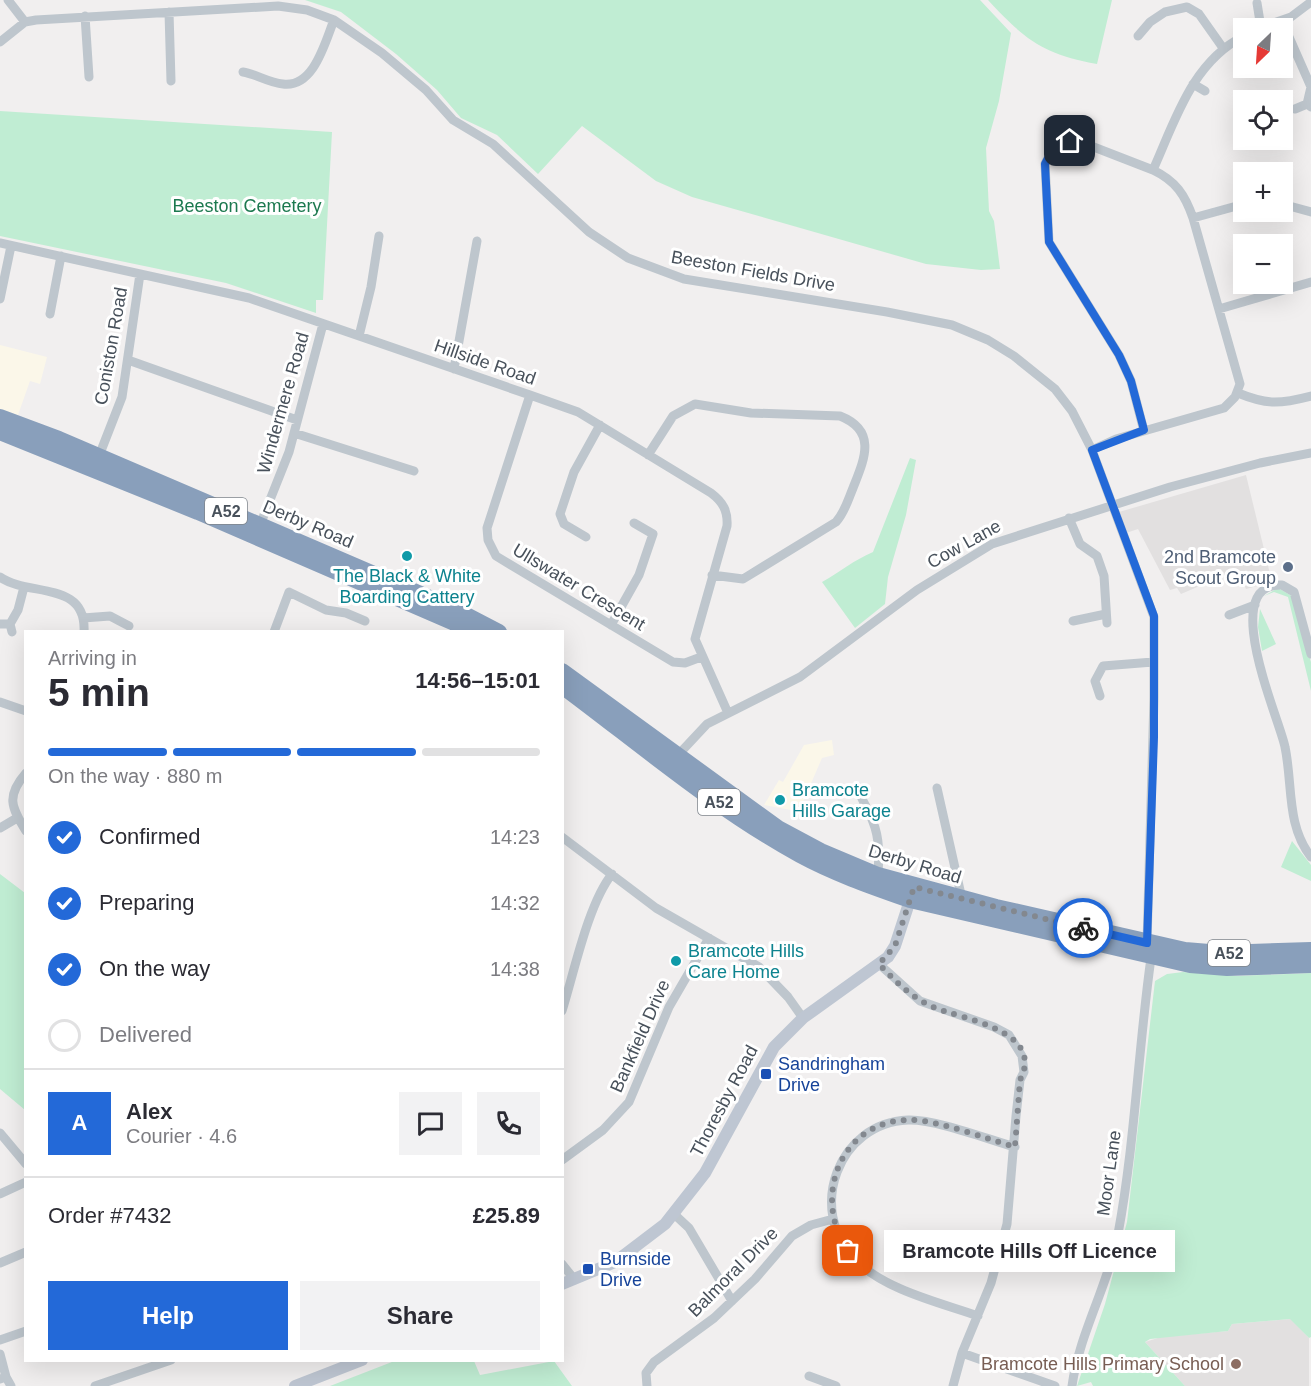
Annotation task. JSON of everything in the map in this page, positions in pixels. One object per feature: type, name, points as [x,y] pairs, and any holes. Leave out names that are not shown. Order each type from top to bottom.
[{"type":"highway","name":"Derby Road","points":[[0,417],[99,456],[451,607],[495,630]]},
{"type":"highway","name":"Derby Road","points":[[0,432],[198,512],[444,624],[467,630]]},
{"type":"highway","name":"Derby Road","points":[[564,672],[778,828],[821,851],[878,875],[912,894],[962,899],[1149,951],[1221,953],[1311,950]]},
{"type":"highway","name":"Derby Road","points":[[564,687],[772,838],[834,872],[912,894],[1227,968],[1311,965]]},
{"type":"street","points":[[0,42],[25,22],[8,0]]},
{"type":"street","points":[[1287,18],[1311,2]]},
{"type":"street","points":[[1257,3],[1259,18]]},
{"type":"street","points":[[1138,36],[1150,22],[1165,12],[1187,4],[1199,14],[1223,48]]},
{"type":"street","name":"Beeston Fields Drive","points":[[25,22],[85,16],[295,7],[334,20],[395,63],[426,90],[453,120],[493,144],[589,232],[628,258],[684,279],[887,312],[962,329],[1003,349],[1041,376],[1072,411],[1092,450],[1151,604],[1154,616],[1153,662]]},
{"type":"street","points":[[169,12],[171,81]]},
{"type":"street","points":[[1144,12],[1150,22]]},
{"type":"street","points":[[85,16],[89,77]]},
{"type":"street","points":[[243,72],[256,70],[283,85],[302,79],[317,63],[334,20]]},
{"type":"street","points":[[1153,170],[1180,104],[1193,84],[1223,48],[1233,42]]},
{"type":"street","points":[[1293,45],[1311,87],[1309,106],[1294,109]]},
{"type":"street","points":[[1193,84],[1205,92]]},
{"type":"street","points":[[1092,450],[1144,430],[1224,408],[1238,393],[1238,376],[1186,198],[1179,188],[1165,176],[1153,170],[1079,142],[1064,143],[1057,146],[1045,164],[1049,242],[1119,355],[1131,381],[1144,430]]},
{"type":"street","points":[[1192,218],[1233,207]]},
{"type":"street","points":[[1293,207],[1311,212]]},
{"type":"street","points":[[359,336],[375,267],[379,236]]},
{"type":"street","name":"Hillside Road","points":[[0,243],[227,292],[530,395],[578,412],[711,493],[723,504],[728,518],[694,634],[701,657],[728,713]]},
{"type":"street","points":[[3,296],[10,246]]},
{"type":"street","points":[[454,369],[473,247]]},
{"type":"street","points":[[50,314],[61,256]]},
{"type":"street","name":"Coniston Road","points":[[99,456],[122,397],[140,274]]},
{"type":"street","points":[[1219,309],[1311,282]]},
{"type":"street","name":"Windermere Road","points":[[260,525],[277,486],[294,433],[323,324]]},
{"type":"street","points":[[128,360],[297,420]]},
{"type":"street","points":[[1238,393],[1267,403],[1289,402],[1311,396]]},
{"type":"street","name":"Ullswater Crescent","points":[[530,395],[487,528],[488,540],[496,556],[673,662],[685,663],[701,657]]},
{"type":"street","points":[[648,455],[673,416],[682,408],[695,404],[751,413],[840,416],[853,423],[862,434],[866,453],[843,513],[836,522],[747,578],[738,581],[712,575]]},
{"type":"street","points":[[586,537],[564,524],[560,514],[570,482],[600,425]]},
{"type":"street","points":[[294,433],[414,471]]},
{"type":"street","name":"Cow Lane","points":[[678,755],[701,729],[800,677],[917,590],[972,554],[1005,538],[1236,469],[1311,453]]},
{"type":"street","points":[[1069,518],[1080,544],[1097,556],[1104,576],[1107,618],[1072,622]]},
{"type":"street","points":[[611,626],[639,575],[653,534],[634,523]]},
{"type":"street","points":[[0,576],[24,587],[64,595],[74,602],[83,618],[84,630]]},
{"type":"street","points":[[1311,654],[1297,600],[1290,589],[1282,585],[1271,586],[1261,594],[1255,605],[1253,626],[1257,655],[1286,748],[1296,830],[1311,857]]},
{"type":"street","points":[[7,627],[18,610],[24,587]]},
{"type":"street","points":[[275,630],[290,587],[326,610],[360,620],[352,628]]},
{"type":"street","points":[[1229,615],[1255,605]]},
{"type":"street","points":[[83,618],[104,615],[122,625]]},
{"type":"street","points":[[1100,696],[1095,681],[1103,666],[1153,662]]},
{"type":"street","name":"Moor Lane","points":[[1072,1386],[1078,1359],[1105,1284],[1118,1234],[1149,951],[1153,662]]},
{"type":"street","points":[[0,702],[24,710]]},
{"type":"street","points":[[24,776],[12,795],[17,818],[24,828]]},
{"type":"street","points":[[857,786],[863,807],[873,821],[877,837],[878,875]]},
{"type":"street","points":[[937,788],[962,899]]},
{"type":"street","points":[[0,828],[17,818]]},
{"type":"street","points":[[564,838],[656,908],[759,967],[789,997],[803,1018]]},
{"type":"street","points":[[564,1005],[604,885],[612,874]]},
{"type":"street","name":"Thoresby Road","points":[[568,1282],[624,1257],[653,1235],[675,1214],[705,1173],[764,1061],[784,1035],[803,1018],[879,964],[895,946],[912,894]]},
{"type":"street","name":"Bankfield Drive","points":[[564,1159],[603,1130],[630,1102],[669,1007],[709,938]]},
{"type":"street","points":[[879,964],[921,1001],[994,1027],[1016,1042],[1022,1056],[1024,1072],[1020,1080],[1007,1224],[999,1259],[962,1353],[953,1386]]},
{"type":"street","points":[[978,1316],[903,1288],[872,1273],[848,1251],[833,1219],[832,1187],[842,1158],[855,1142],[880,1126],[901,1120],[920,1120],[1015,1147]]},
{"type":"street","points":[[2,1139],[24,1162]]},
{"type":"street","points":[[0,1194],[24,1183]]},
{"type":"street","points":[[675,1214],[689,1228],[732,1301]]},
{"type":"street","name":"Balmoral Drive","points":[[646,1386],[646,1373],[654,1362],[697,1332],[732,1301],[792,1236],[812,1225],[833,1219]]},
{"type":"street","points":[[0,1263],[24,1253]]},
{"type":"street","points":[[0,1340],[24,1332]]},
{"type":"street","points":[[962,1353],[1055,1386]]},
{"type":"street","points":[[0,1354],[3,1378],[11,1386]]},
{"type":"street","points":[[95,1386],[142,1365],[159,1362]]},
{"type":"street","points":[[296,1386],[357,1362]]},
{"type":"street","points":[[809,1376],[836,1386]]},
{"type":"shaded area","points":[[0,345],[47,357],[40,384],[30,381],[18,415],[0,409]]},
{"type":"shaded area","points":[[1246,475],[1272,582],[1246,589],[1237,570],[1181,594],[1177,588],[1170,590],[1138,529],[1126,533],[1119,512]]},
{"type":"shaded area","points":[[832,740],[834,755],[822,758],[803,802],[791,810],[764,805],[779,780],[783,782],[804,745]]},
{"type":"shaded area","name":"Bramcote Hills Primary School","points":[[1291,1319],[1309,1338],[1309,1386],[1185,1386],[1145,1342],[1161,1337],[1228,1331],[1232,1324]]},
{"type":"green space","points":[[305,0],[980,0],[1011,33],[999,101],[986,148],[989,211],[994,221],[1000,269],[981,270],[926,264],[692,197],[656,181],[582,126],[538,174],[497,135],[461,118],[437,90],[396,54],[341,12]]},
{"type":"green space","points":[[988,0],[1112,0],[1097,64],[1062,55],[1036,43],[1013,25]]},
{"type":"green space","name":"Beeston Cemetery","points":[[0,111],[332,132],[323,300],[316,300],[316,313],[226,283],[0,236]]},
{"type":"green space","points":[[910,458],[916,460],[906,515],[888,577],[885,604],[855,628],[822,582],[873,552]]},
{"type":"green space","points":[[1278,588],[1292,596],[1311,662],[1311,691],[1288,597],[1274,592],[1264,596]]},
{"type":"green space","points":[[1260,609],[1276,644],[1262,651],[1258,627]]},
{"type":"green space","points":[[1292,841],[1311,865],[1311,881],[1281,867]]},
{"type":"green space","points":[[0,874],[24,892],[24,1109],[0,1089]]},
{"type":"green space","points":[[1183,972],[1237,976],[1311,973],[1311,1337],[1309,1338],[1290,1319],[1232,1324],[1228,1331],[1150,1339],[1145,1342],[1185,1386],[1093,1386],[1091,1382],[1077,1386],[1105,1304],[1127,1222],[1155,981],[1167,974]]},
{"type":"green space","points":[[392,1362],[474,1362],[480,1375],[555,1362],[572,1386],[330,1386]]},
{"type":"way so far","points":[[848,1251],[837,1233],[833,1219],[832,1187],[842,1158],[855,1142],[871,1131],[890,1122],[920,1120],[1015,1147],[1020,1080],[1024,1072],[1022,1056],[1016,1042],[1001,1030],[934,1008],[921,1001],[879,964],[888,957],[895,946],[914,887],[1083,928]]},
{"type":"place","name":"The Black & White Boarding Cattery","points":[[407,556]]},
{"type":"place","name":"2nd Bramcote Scout Group","points":[[1288,567]]},
{"type":"place","name":"Bramcote Hills Garage","points":[[780,800]]},
{"type":"place","name":"Bramcote Hills Care Home","points":[[676,961]]},
{"type":"place","name":"Sandringham Drive","points":[[766,1074]]},
{"type":"place","name":"Bramcote Hills Off Licence","points":[[848,1251]]},
{"type":"place","name":"Burnside Drive","points":[[588,1269]]},
{"type":"place","name":"Bramcote Hills Primary School","points":[[1236,1364]]},
{"type":"route","points":[[1070,141],[1057,146],[1045,164],[1049,242],[1119,355],[1131,381],[1144,430],[1092,450],[1143,580],[1154,616],[1152,649],[1154,737],[1147,943],[1083,928]]}]
